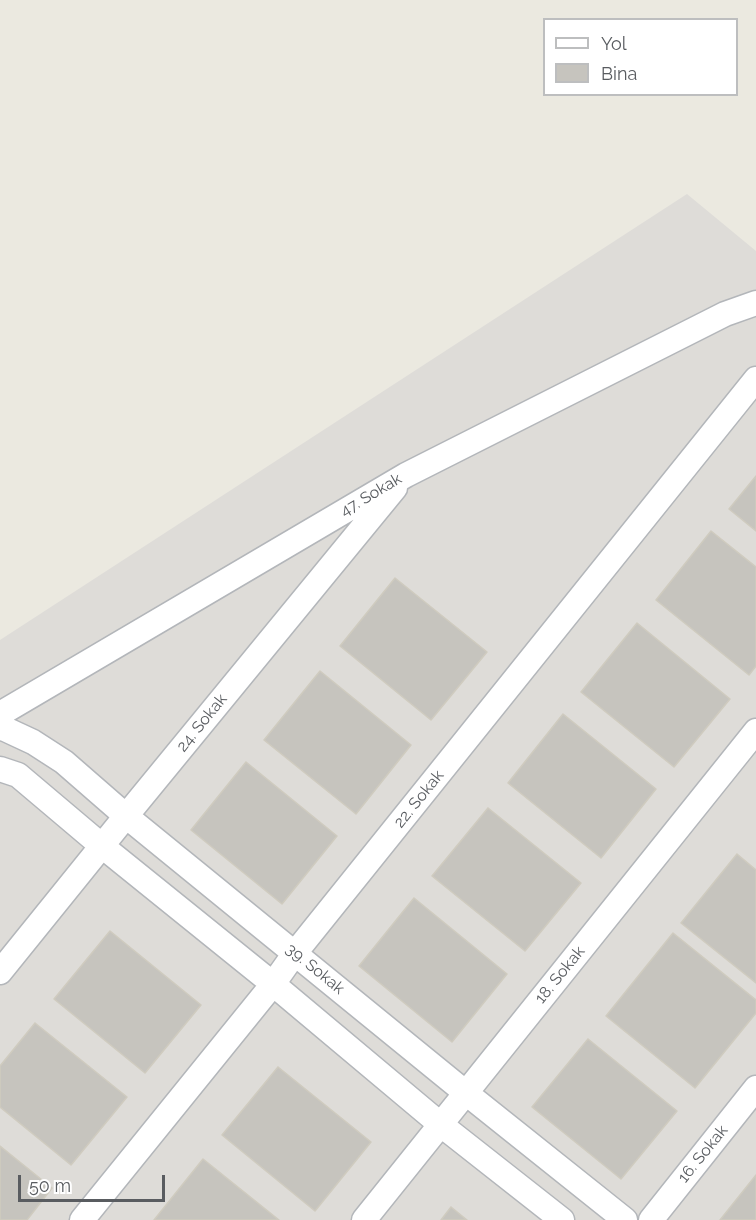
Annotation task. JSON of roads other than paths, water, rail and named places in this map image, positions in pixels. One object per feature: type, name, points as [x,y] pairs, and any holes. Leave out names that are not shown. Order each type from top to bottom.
[{"type":"street","name":"47. Sokak","points":[[0,714],[406,474],[725,314],[756,303]]},
{"type":"street","name":"22. Sokak","points":[[82,1220],[756,379]]},
{"type":"street","name":"24. Sokak","points":[[0,972],[406,474]]},
{"type":"street","name":"39. Sokak","points":[[0,728],[33,742],[64,762],[126,816],[625,1220]]},
{"type":"street","name":"18. Sokak","points":[[364,1220],[756,730]]},
{"type":"street","points":[[0,769],[18,775],[440,1124],[562,1220]]},
{"type":"street","name":"16. Sokak","points":[[651,1220],[756,1089]]}]
